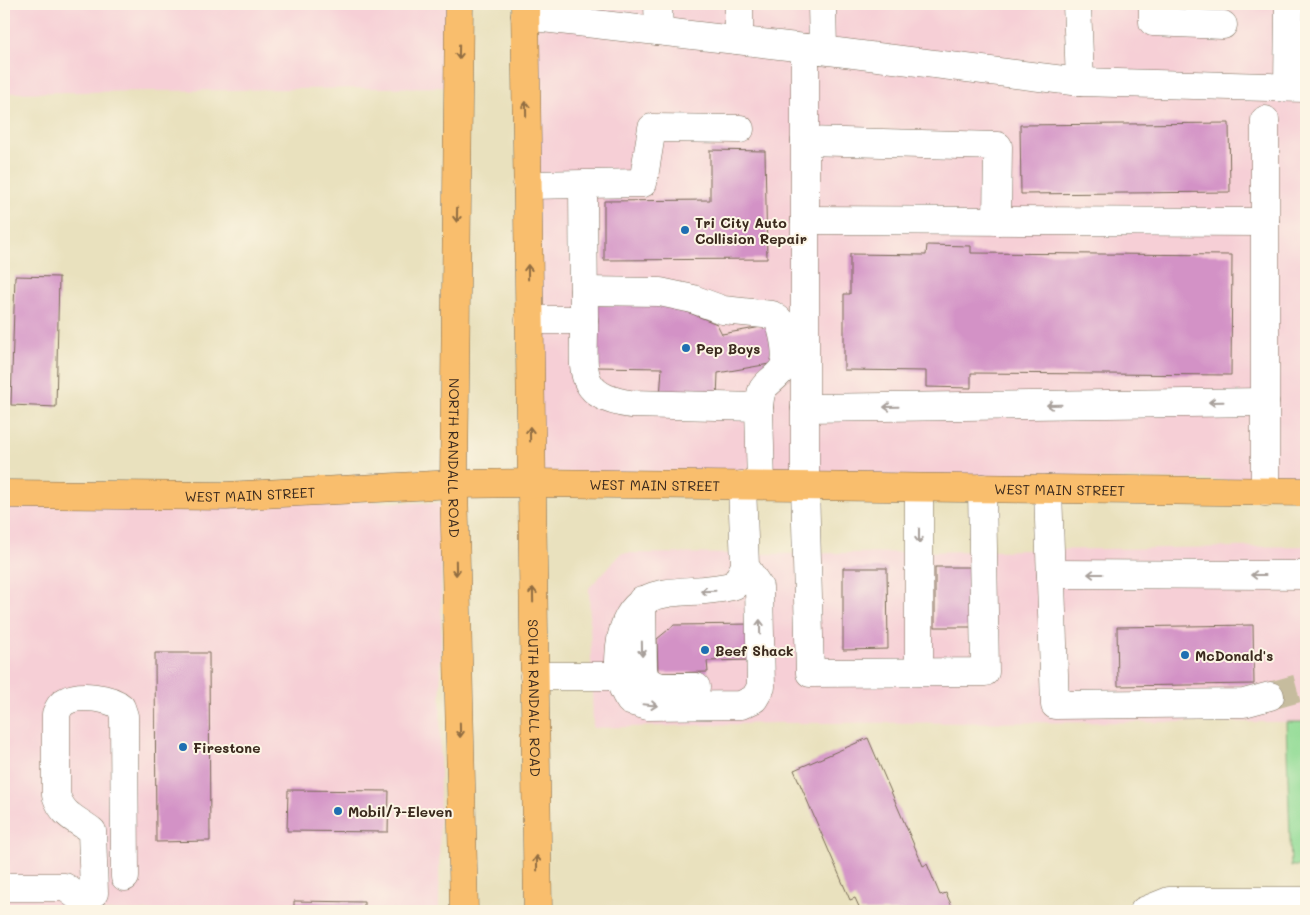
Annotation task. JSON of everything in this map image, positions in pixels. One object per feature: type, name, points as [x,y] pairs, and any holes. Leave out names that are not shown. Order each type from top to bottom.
[{"type":"main road","name":"NORTH RANDALL ROAD","points":[[459,4],[454,484],[464,911]]},
{"type":"main road","points":[[525,10],[531,483]]},
{"type":"main road","name":"WEST MAIN STREET","points":[[4,494],[226,496],[454,484],[531,483],[1306,492]]},
{"type":"main road","name":"SOUTH RANDALL ROAD","points":[[531,483],[538,911]]},
{"type":"street","points":[[658,4],[659,31]]},
{"type":"street","points":[[739,4],[739,40]]},
{"type":"street","points":[[822,4],[814,49],[805,141],[805,486],[810,673],[985,672],[982,488]]},
{"type":"street","points":[[1077,4],[1080,82]]},
{"type":"street","points":[[1153,4],[1153,22],[1223,25]]},
{"type":"street","points":[[525,10],[659,31],[1080,82],[1297,88],[1288,4]]},
{"type":"street","points":[[1265,120],[1265,492]]},
{"type":"street","points":[[527,185],[643,183],[652,128],[740,129]]},
{"type":"street","points":[[805,141],[998,146],[996,221]]},
{"type":"street","points":[[583,184],[586,378],[597,394],[611,401],[630,404],[759,407]]},
{"type":"street","points":[[805,220],[1265,222]]},
{"type":"street","points":[[584,291],[660,292],[693,299],[723,310],[772,315],[779,320],[785,354],[781,372],[767,381],[760,392],[745,566],[734,585],[716,590],[660,593],[642,600],[631,611],[623,628],[618,676],[622,690],[630,701],[648,706],[741,704],[754,700],[761,687],[759,587],[745,566]]},
{"type":"street","points":[[529,320],[584,320]]},
{"type":"street","points":[[805,408],[1265,402]]},
{"type":"street","points":[[918,672],[920,488]]},
{"type":"street","points":[[1048,489],[1056,705],[1244,703],[1270,696]]},
{"type":"street","points":[[1051,574],[1306,575]]},
{"type":"street","points":[[642,600],[643,671],[647,682],[661,687],[747,687],[757,683],[761,677]]},
{"type":"street","points":[[534,676],[618,676]]},
{"type":"street","points":[[4,887],[65,887],[81,899],[91,902],[92,831],[64,812],[56,795],[56,714],[66,700],[106,698],[121,707],[124,716],[125,876]]},
{"type":"street","points":[[1144,911],[1169,901],[1306,901]]},
{"type":"shaded area","points":[[4,4],[450,4],[450,87],[4,93]]},
{"type":"shaded area","points":[[535,4],[1306,4],[1306,481],[541,473]]},
{"type":"shaded area","points":[[4,495],[442,503],[439,911],[4,911]]},
{"type":"shaded area","points":[[1306,546],[1306,722],[779,723],[593,728],[589,588],[622,553],[780,554]]},
{"type":"green space","points":[[1286,722],[1306,722],[1306,866],[1291,866]]},
{"type":"building","points":[[1229,123],[1230,192],[1021,194],[1020,125]]},
{"type":"building","name":"Tri City Auto Collision Repair","points":[[710,150],[765,151],[767,259],[604,260],[604,201],[710,200]]},
{"type":"building","points":[[927,245],[971,246],[971,253],[1232,255],[1231,375],[971,373],[971,388],[926,387],[926,371],[844,370],[844,294],[850,294],[850,254],[926,255]]},
{"type":"building","points":[[15,276],[59,277],[56,407],[11,405]]},
{"type":"building","name":"Pep Boys","points":[[596,305],[670,305],[717,324],[722,334],[773,325],[781,362],[718,373],[717,399],[660,398],[662,368],[595,367]]},
{"type":"building","points":[[935,567],[971,567],[971,627],[935,627]]},
{"type":"building","points":[[843,568],[887,568],[888,649],[843,650]]},
{"type":"building","name":"Beef Shack","points":[[752,624],[753,660],[707,661],[708,672],[658,673],[657,639],[674,625]]},
{"type":"building","name":"McDonald's","points":[[1253,625],[1254,684],[1118,686],[1117,627]]},
{"type":"building","name":"Firestone","points":[[155,653],[209,653],[210,841],[156,842]]},
{"type":"building","points":[[868,738],[923,866],[927,864],[940,895],[946,893],[954,911],[861,911],[855,898],[850,900],[794,770]]},
{"type":"building","name":"Mobil/7-Eleven","points":[[288,790],[389,791],[388,832],[287,831]]},
{"type":"building","points":[[294,901],[364,902],[364,911],[294,911]]},
{"type":"tunnel","points":[[1270,696],[1306,686]]},
{"type":"place","name":"Tri City Auto Collision Repair","points":[[685,230]]},
{"type":"place","name":"Pep Boys","points":[[686,348]]},
{"type":"place","name":"Beef Shack","points":[[705,650]]},
{"type":"place","name":"McDonald's","points":[[1185,655]]},
{"type":"place","name":"Firestone","points":[[183,747]]},
{"type":"place","name":"Mobil/7-Eleven","points":[[338,811]]}]
